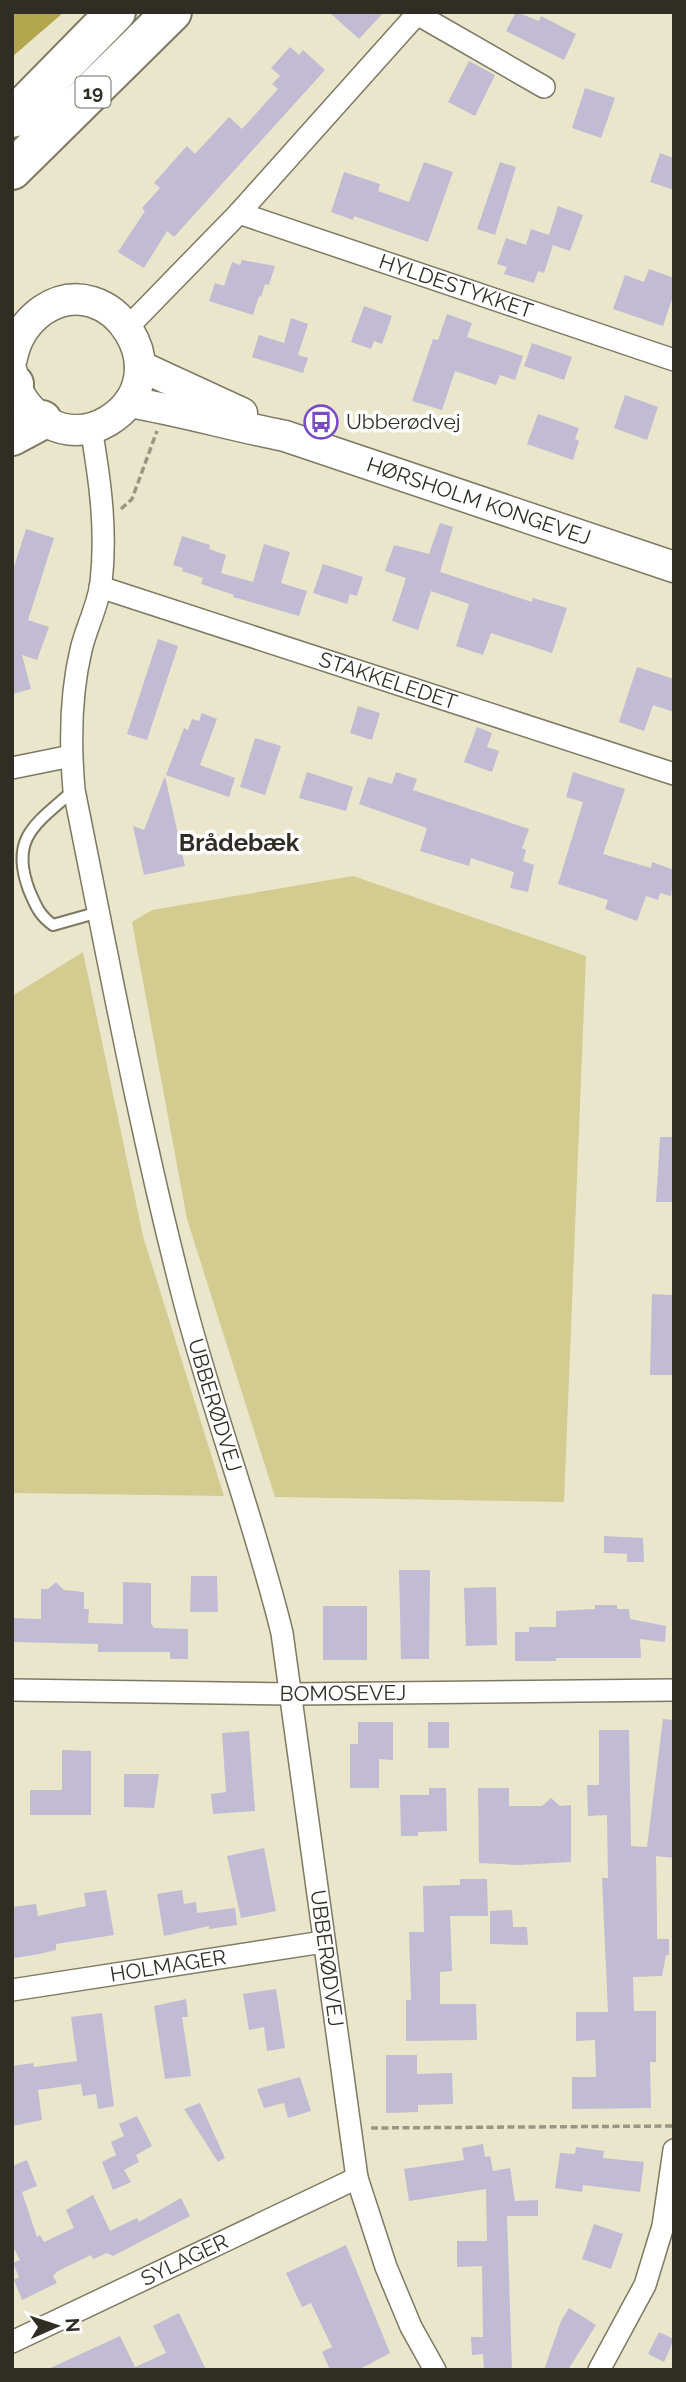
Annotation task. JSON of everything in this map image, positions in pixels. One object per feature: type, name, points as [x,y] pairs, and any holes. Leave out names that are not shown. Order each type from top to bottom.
[{"type":"highway","name":"19","points":[[12,118],[116,12]]},
{"type":"highway","name":"19","points":[[12,170],[172,12]]},
{"type":"highway","points":[[12,176],[44,141]]},
{"type":"main road","points":[[64,302],[100,305],[115,314],[128,327],[137,345],[141,366],[130,402],[106,423],[91,428],[27,428],[14,360],[33,317],[64,302]]},
{"type":"main road","name":"HØRSHOLM KONGEVEJ","points":[[141,366],[285,436],[674,567]]},
{"type":"main road","name":"HØRSHOLM KONGEVEJ","points":[[130,402],[184,411],[246,429],[285,436]]},
{"type":"street","points":[[128,327],[239,213],[416,13],[544,87]]},
{"type":"street","name":"HYLDESTYKKET","points":[[239,213],[674,360]]},
{"type":"street","name":"UBBERØDVEJ","points":[[91,428],[102,487],[104,551],[100,587],[81,651],[73,700],[71,756],[75,790],[159,1203],[187,1311],[268,1574],[292,1693],[323,1942],[357,2178],[396,2292],[411,2327],[435,2370]]},
{"type":"street","name":"STAKKELEDET","points":[[100,587],[674,774]]},
{"type":"street","points":[[12,768],[71,756]]},
{"type":"street","name":"BOMOSEVEJ","points":[[12,1690],[292,1693],[674,1690]]},
{"type":"street","name":"HOLMAGER","points":[[12,1990],[323,1942]]},
{"type":"street","points":[[599,2370],[645,2285],[663,2226],[674,2150]]},
{"type":"street","name":"SYLAGER","points":[[12,2342],[357,2178]]},
{"type":"lane","points":[[75,790],[32,830],[20,849],[22,870],[39,915],[53,925],[99,912]]},
{"type":"path","points":[[349,2128],[674,2126]]},
{"type":"shaded area","points":[[12,12],[64,12],[12,57]]},
{"type":"shaded area","points":[[353,876],[586,956],[564,1502],[275,1497],[187,1219],[132,922],[152,910]]},
{"type":"shaded area","points":[[83,952],[143,1236],[224,1496],[12,1493],[12,996]]},
{"type":"building","points":[[329,12],[384,12],[359,39]]},
{"type":"building","points":[[516,12],[539,21],[541,16],[576,34],[564,60],[506,31]]},
{"type":"building","points":[[290,47],[299,55],[303,50],[325,70],[174,237],[167,231],[144,268],[118,252],[145,211],[142,208],[160,188],[154,183],[187,146],[195,154],[229,117],[242,129],[278,89],[272,84],[280,76],[271,68]]},
{"type":"building","points":[[469,61],[495,75],[475,116],[448,102]]},
{"type":"building","points":[[585,88],[615,98],[601,138],[572,128]]},
{"type":"building","points":[[660,153],[674,158],[674,190],[650,182]]},
{"type":"building","points":[[424,162],[453,172],[428,242],[354,216],[353,220],[331,212],[344,172],[380,184],[378,191],[409,202]]},
{"type":"building","points":[[500,162],[516,167],[495,235],[477,229]]},
{"type":"building","points":[[558,206],[583,215],[570,251],[553,245],[544,273],[538,271],[534,283],[504,274],[507,267],[497,264],[506,238],[526,245],[531,229],[549,235]]},
{"type":"building","points":[[242,260],[275,266],[269,285],[265,284],[261,297],[259,296],[253,315],[209,301],[215,283],[224,286],[232,262],[240,265]]},
{"type":"building","points":[[649,269],[674,278],[674,293],[663,326],[613,309],[625,275],[644,282]]},
{"type":"building","points":[[364,306],[392,316],[382,344],[374,341],[371,349],[351,342]]},
{"type":"building","points":[[447,314],[472,323],[467,337],[523,356],[515,380],[500,375],[496,385],[455,371],[442,410],[412,401],[433,339],[438,340]]},
{"type":"building","points":[[291,318],[308,324],[298,355],[308,358],[303,373],[252,357],[259,335],[284,343]]},
{"type":"building","points":[[532,343],[572,357],[564,380],[524,366]]},
{"type":"building","points":[[625,395],[658,407],[647,440],[614,428]]},
{"type":"building","points":[[538,414],[579,428],[575,439],[579,441],[573,460],[527,444]]},
{"type":"building","points":[[440,523],[453,527],[440,572],[532,602],[533,598],[567,608],[552,653],[491,633],[483,655],[456,646],[469,604],[431,591],[418,630],[392,621],[406,578],[385,571],[394,545],[429,554]]},
{"type":"building","points":[[26,529],[54,538],[28,620],[49,627],[37,660],[22,655],[31,689],[12,694],[12,573]]},
{"type":"building","points":[[182,536],[210,545],[209,549],[226,555],[221,573],[253,582],[264,544],[290,552],[281,583],[307,591],[299,616],[233,597],[234,595],[201,584],[203,578],[173,565]]},
{"type":"building","points":[[323,564],[363,577],[357,596],[350,594],[347,604],[313,593]]},
{"type":"building","points":[[158,639],[178,646],[147,740],[127,734]]},
{"type":"building","points":[[637,667],[674,679],[674,712],[653,705],[644,731],[619,722]]},
{"type":"building","points":[[358,706],[380,713],[372,740],[350,733]]},
{"type":"building","points":[[202,713],[217,719],[200,765],[235,778],[229,797],[166,775],[184,728],[188,730],[192,719],[199,721]]},
{"type":"building","points":[[477,727],[492,733],[487,747],[499,751],[492,772],[464,762]]},
{"type":"building","points":[[255,738],[281,746],[265,795],[240,787]]},
{"type":"building","points":[[307,772],[353,787],[346,811],[299,798]]},
{"type":"building","points":[[396,772],[417,779],[413,790],[529,829],[522,848],[526,850],[523,861],[534,865],[528,892],[510,888],[514,872],[471,858],[469,866],[420,851],[427,828],[359,804],[368,777],[392,784]]},
{"type":"building","points":[[573,772],[625,789],[603,854],[651,868],[652,862],[674,870],[671,896],[660,893],[658,900],[646,896],[637,921],[605,909],[608,900],[558,884],[583,802],[566,797]]},
{"type":"building","points":[[165,776],[185,866],[144,875],[133,826],[144,830]]},
{"type":"building","points":[[660,1137],[674,1137],[674,1202],[656,1202]]},
{"type":"building","points":[[652,1294],[674,1295],[674,1375],[650,1375]]},
{"type":"building","points":[[604,1536],[643,1538],[644,1562],[627,1562],[627,1554],[604,1553]]},
{"type":"building","points":[[399,1570],[430,1570],[429,1659],[401,1659]]},
{"type":"building","points":[[191,1576],[217,1576],[218,1612],[190,1612]]},
{"type":"building","points":[[56,1582],[64,1590],[84,1592],[84,1609],[89,1609],[88,1623],[123,1624],[123,1582],[151,1583],[151,1624],[154,1628],[188,1629],[188,1659],[170,1659],[170,1652],[98,1652],[98,1644],[12,1642],[12,1618],[41,1619],[41,1589],[48,1589]]},
{"type":"building","points":[[496,1587],[497,1645],[466,1646],[464,1588]]},
{"type":"building","points":[[595,1605],[617,1605],[617,1609],[629,1609],[630,1619],[666,1626],[665,1642],[640,1639],[641,1658],[515,1661],[515,1632],[529,1632],[529,1627],[556,1627],[556,1611],[595,1609]]},
{"type":"building","points":[[323,1606],[367,1606],[367,1660],[323,1660]]},
{"type":"building","points":[[663,1719],[674,1720],[674,1858],[656,1856],[657,1939],[669,1939],[669,1955],[666,1955],[662,1976],[633,1977],[634,2011],[656,2011],[656,2062],[650,2062],[651,2108],[572,2109],[572,2077],[596,2077],[595,2040],[576,2041],[576,2012],[608,2012],[602,1878],[608,1878],[607,1815],[588,1816],[587,1785],[599,1785],[599,1730],[629,1730],[631,1846],[647,1847]]},
{"type":"building","points":[[358,1722],[393,1722],[393,1760],[379,1759],[379,1788],[350,1788],[350,1744],[358,1744]]},
{"type":"building","points":[[428,1722],[449,1722],[449,1748],[428,1748]]},
{"type":"building","points":[[249,1731],[255,1811],[213,1814],[211,1794],[226,1792],[222,1733]]},
{"type":"building","points":[[62,1750],[91,1751],[91,1815],[30,1815],[30,1790],[62,1790]]},
{"type":"building","points":[[124,1774],[159,1774],[154,1808],[124,1807]]},
{"type":"building","points":[[429,1788],[446,1788],[447,1831],[418,1832],[418,1836],[401,1836],[400,1795],[429,1795]]},
{"type":"building","points":[[478,1788],[509,1788],[509,1806],[542,1806],[551,1798],[560,1806],[571,1805],[571,1862],[518,1865],[479,1863]]},
{"type":"building","points":[[264,1848],[276,1911],[241,1918],[227,1856]]},
{"type":"building","points":[[460,1879],[487,1879],[488,1916],[450,1916],[452,1971],[440,1972],[440,2004],[476,2004],[477,2040],[406,2041],[406,2000],[411,2000],[409,1932],[424,1932],[423,1886],[460,1885]]},
{"type":"building","points":[[106,1890],[114,1935],[56,1944],[56,1950],[39,1954],[15,1958],[12,1954],[12,1907],[36,1904],[38,1916],[86,1906],[84,1893]]},
{"type":"building","points":[[182,1890],[184,1904],[196,1902],[197,1913],[235,1908],[237,1925],[209,1929],[209,1926],[164,1936],[157,1894]]},
{"type":"building","points":[[512,1910],[513,1927],[527,1927],[528,1945],[490,1944],[490,1911]]},
{"type":"building","points":[[276,1989],[285,2048],[267,2051],[264,2027],[249,2030],[243,1994]]},
{"type":"building","points":[[186,1999],[188,2017],[182,2017],[191,2076],[165,2079],[154,2006]]},
{"type":"building","points":[[102,2013],[114,2106],[98,2109],[96,2094],[83,2096],[81,2084],[38,2090],[42,2120],[12,2126],[12,2066],[33,2063],[34,2067],[77,2061],[71,2017]]},
{"type":"building","points":[[386,2055],[417,2055],[417,2074],[452,2073],[453,2104],[418,2105],[418,2112],[386,2113]]},
{"type":"building","points":[[300,2077],[311,2111],[288,2118],[284,2103],[264,2108],[257,2089]]},
{"type":"building","points":[[200,2103],[225,2158],[218,2162],[184,2109]]},
{"type":"building","points":[[137,2116],[152,2146],[136,2155],[139,2162],[124,2170],[131,2182],[113,2190],[102,2162],[116,2155],[111,2142],[124,2136],[119,2124]]},
{"type":"building","points":[[483,2144],[485,2157],[490,2156],[493,2171],[510,2168],[515,2201],[538,2200],[538,2216],[507,2216],[512,2370],[484,2370],[483,2354],[472,2355],[471,2337],[483,2337],[482,2266],[457,2267],[457,2241],[487,2241],[486,2189],[409,2201],[404,2169],[464,2160],[462,2148]]},
{"type":"building","points":[[576,2147],[604,2151],[603,2158],[644,2162],[640,2192],[583,2185],[582,2192],[555,2188],[560,2153],[575,2154]]},
{"type":"building","points":[[27,2160],[37,2186],[22,2192],[37,2237],[40,2235],[44,2242],[74,2228],[66,2210],[93,2195],[110,2231],[137,2218],[139,2222],[181,2198],[190,2216],[113,2256],[107,2253],[93,2259],[91,2255],[58,2271],[53,2276],[57,2283],[22,2300],[14,2280],[19,2277],[13,2263],[20,2260],[12,2244],[12,2166]]},
{"type":"building","points":[[594,2224],[623,2234],[611,2269],[582,2259]]},
{"type":"building","points":[[346,2245],[390,2353],[358,2370],[330,2370],[322,2352],[332,2347],[311,2303],[302,2307],[286,2273]]},
{"type":"building","points":[[569,2308],[596,2325],[568,2370],[544,2370],[561,2321]]},
{"type":"building","points":[[179,2313],[206,2370],[46,2370],[120,2336],[135,2367],[166,2353],[153,2326]]},
{"type":"building","points":[[659,2332],[674,2339],[664,2362],[648,2354]]},
{"type":"place","name":"Ubberødvej","points":[[321,422]]},
{"type":"district","name":"Brådebæk","points":[[239,843]]}]
